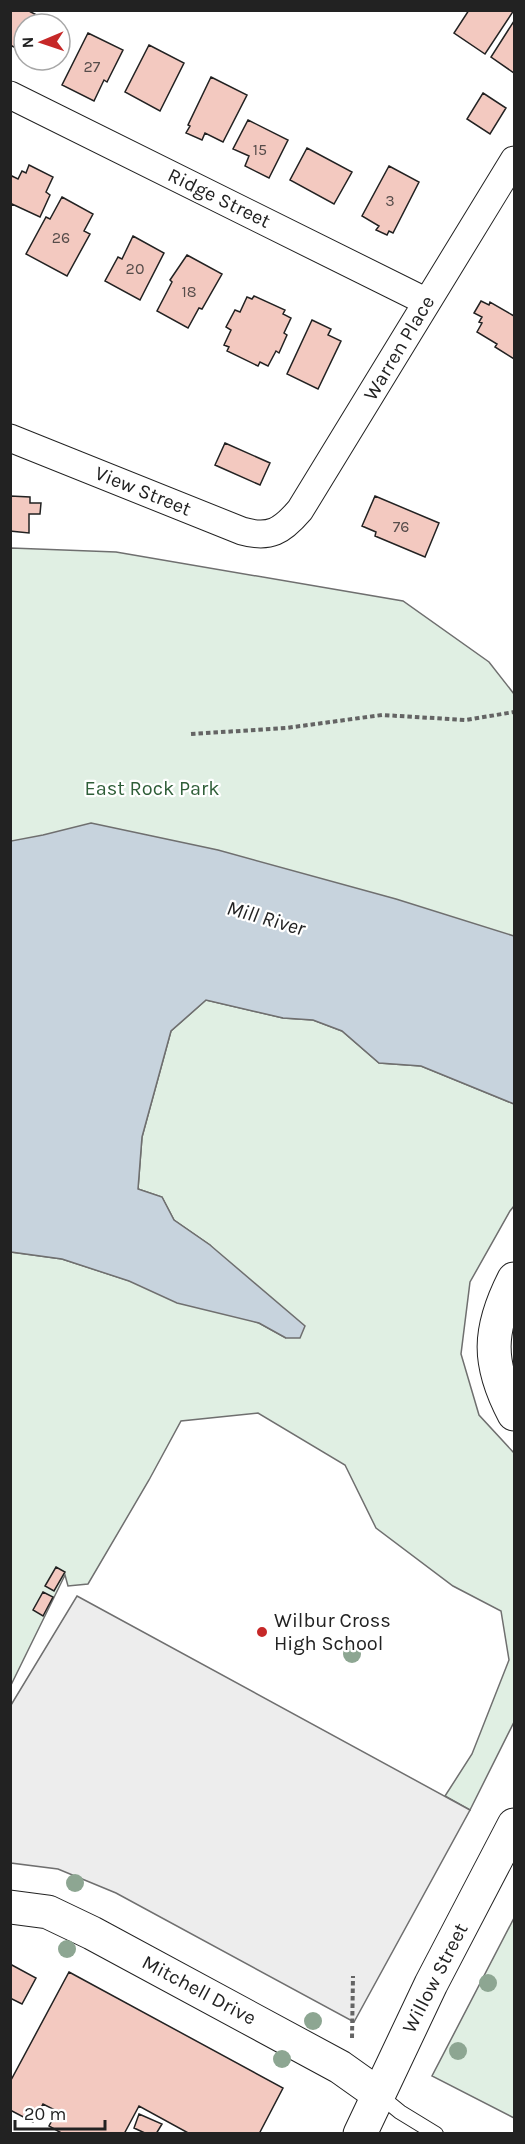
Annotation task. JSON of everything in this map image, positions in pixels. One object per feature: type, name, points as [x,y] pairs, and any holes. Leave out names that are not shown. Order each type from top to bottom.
[{"type":"main road","points":[[514,1279],[498,1319],[494,1342],[494,1362],[498,1381],[514,1414]]},
{"type":"main road","name":"Willow Street","points":[[360,2133],[431,1984],[514,1826]]},
{"type":"main road","name":"Mitchell Drive","points":[[10,1907],[48,1912],[92,1933],[340,2067],[378,2094]]},
{"type":"street","name":"Ridge Street","points":[[10,95],[428,302]]},
{"type":"street","name":"Warren Place","points":[[278,531],[300,510],[514,160]]},
{"type":"street","name":"View Street","points":[[10,438],[242,531],[262,535],[278,531]]},
{"type":"lane","points":[[378,2094],[400,2112],[436,2133]]},
{"type":"path","points":[[191,734],[286,728],[382,715],[466,720],[514,712]]},
{"type":"path","points":[[352,2038],[353,1976]]},
{"type":"green space","name":"East Rock Park","points":[[11,548],[116,552],[403,601],[489,662],[514,694],[514,972],[11,887]]},
{"type":"green space","points":[[206,1000],[283,1018],[313,1020],[342,1031],[379,1063],[421,1066],[514,1104],[514,1206],[470,1282],[461,1354],[479,1415],[514,1453],[514,1722],[470,1810],[445,1796],[472,1754],[509,1660],[501,1611],[453,1586],[376,1528],[345,1465],[258,1413],[181,1421],[88,1584],[68,1586],[65,1575],[11,1685],[11,1252],[62,1259],[259,1323],[286,1338],[210,1245],[174,1220],[162,1197],[138,1189],[142,1137],[171,1031]]},
{"type":"green space","points":[[514,1918],[514,2118],[432,2076]]},
{"type":"shaded area","points":[[77,1596],[470,1810],[354,2022],[116,1893],[58,1869],[11,1863],[11,1705]]},
{"type":"water","name":"Mill River","points":[[91,823],[218,850],[396,899],[514,936],[514,1104],[421,1066],[379,1063],[342,1031],[313,1020],[283,1018],[206,1000],[171,1031],[142,1137],[138,1189],[162,1197],[174,1220],[210,1245],[305,1326],[300,1338],[286,1338],[259,1323],[177,1303],[129,1281],[62,1259],[11,1252],[11,841]]},
{"type":"building","points":[[10,10],[31,12],[12,12],[12,46],[10,45]]},
{"type":"building","points":[[469,10],[514,10],[485,54],[454,33]]},
{"type":"building","points":[[514,21],[514,73],[491,57]]},
{"type":"building","points":[[88,33],[123,50],[107,82],[104,80],[94,101],[62,85],[68,72],[72,72],[72,65]]},
{"type":"building","points":[[149,45],[184,63],[160,111],[125,92]]},
{"type":"building","points":[[211,77],[247,95],[223,142],[205,133],[202,140],[186,133]]},
{"type":"building","points":[[483,93],[506,108],[490,134],[467,119]]},
{"type":"building","points":[[248,120],[288,140],[269,178],[245,166],[249,156],[233,149]]},
{"type":"building","points":[[307,148],[352,172],[334,204],[290,180]]},
{"type":"building","points":[[29,165],[53,177],[46,192],[50,195],[40,217],[12,204],[10,207],[10,179],[12,176],[18,179],[22,171],[26,173]]},
{"type":"building","points":[[389,166],[419,182],[393,233],[389,231],[387,235],[376,230],[379,226],[362,216]]},
{"type":"building","points":[[62,197],[93,214],[84,231],[90,234],[67,276],[26,254],[46,217],[50,219]]},
{"type":"building","points":[[133,236],[164,253],[140,300],[105,281],[118,257],[122,259]]},
{"type":"building","points":[[187,255],[222,274],[188,328],[157,311],[172,282],[170,280]]},
{"type":"building","points":[[254,296],[285,310],[283,314],[291,318],[279,353],[276,351],[268,366],[260,362],[258,366],[227,351],[229,347],[224,345],[231,330],[226,327],[235,310],[240,312],[247,297],[252,299]]},
{"type":"building","points":[[481,301],[489,305],[490,302],[514,316],[514,359],[495,347],[497,344],[477,332],[482,323],[479,322],[482,317],[474,313]]},
{"type":"building","points":[[312,320],[331,329],[328,335],[341,341],[318,389],[287,374]]},
{"type":"building","points":[[225,443],[270,463],[260,485],[215,465]]},
{"type":"building","points":[[10,496],[30,497],[30,503],[41,503],[40,514],[29,514],[29,533],[10,531]]},
{"type":"building","points":[[375,496],[439,523],[425,557],[375,536],[376,532],[362,526]]},
{"type":"building","points":[[56,1567],[65,1572],[54,1591],[45,1586]]},
{"type":"building","points":[[43,1592],[53,1597],[43,1616],[33,1610]]},
{"type":"building","points":[[10,1964],[36,1978],[22,2004],[10,1998]]},
{"type":"building","points":[[69,1972],[283,2088],[259,2134],[190,2134],[139,2106],[124,2134],[63,2134],[49,2126],[57,2111],[43,2104],[33,2122],[10,2110],[10,2082]]},
{"type":"building","points":[[139,2114],[162,2124],[156,2134],[147,2134],[134,2128]]},
{"type":"place","name":"Wilbur Cross High School","points":[[262,1632]]}]
